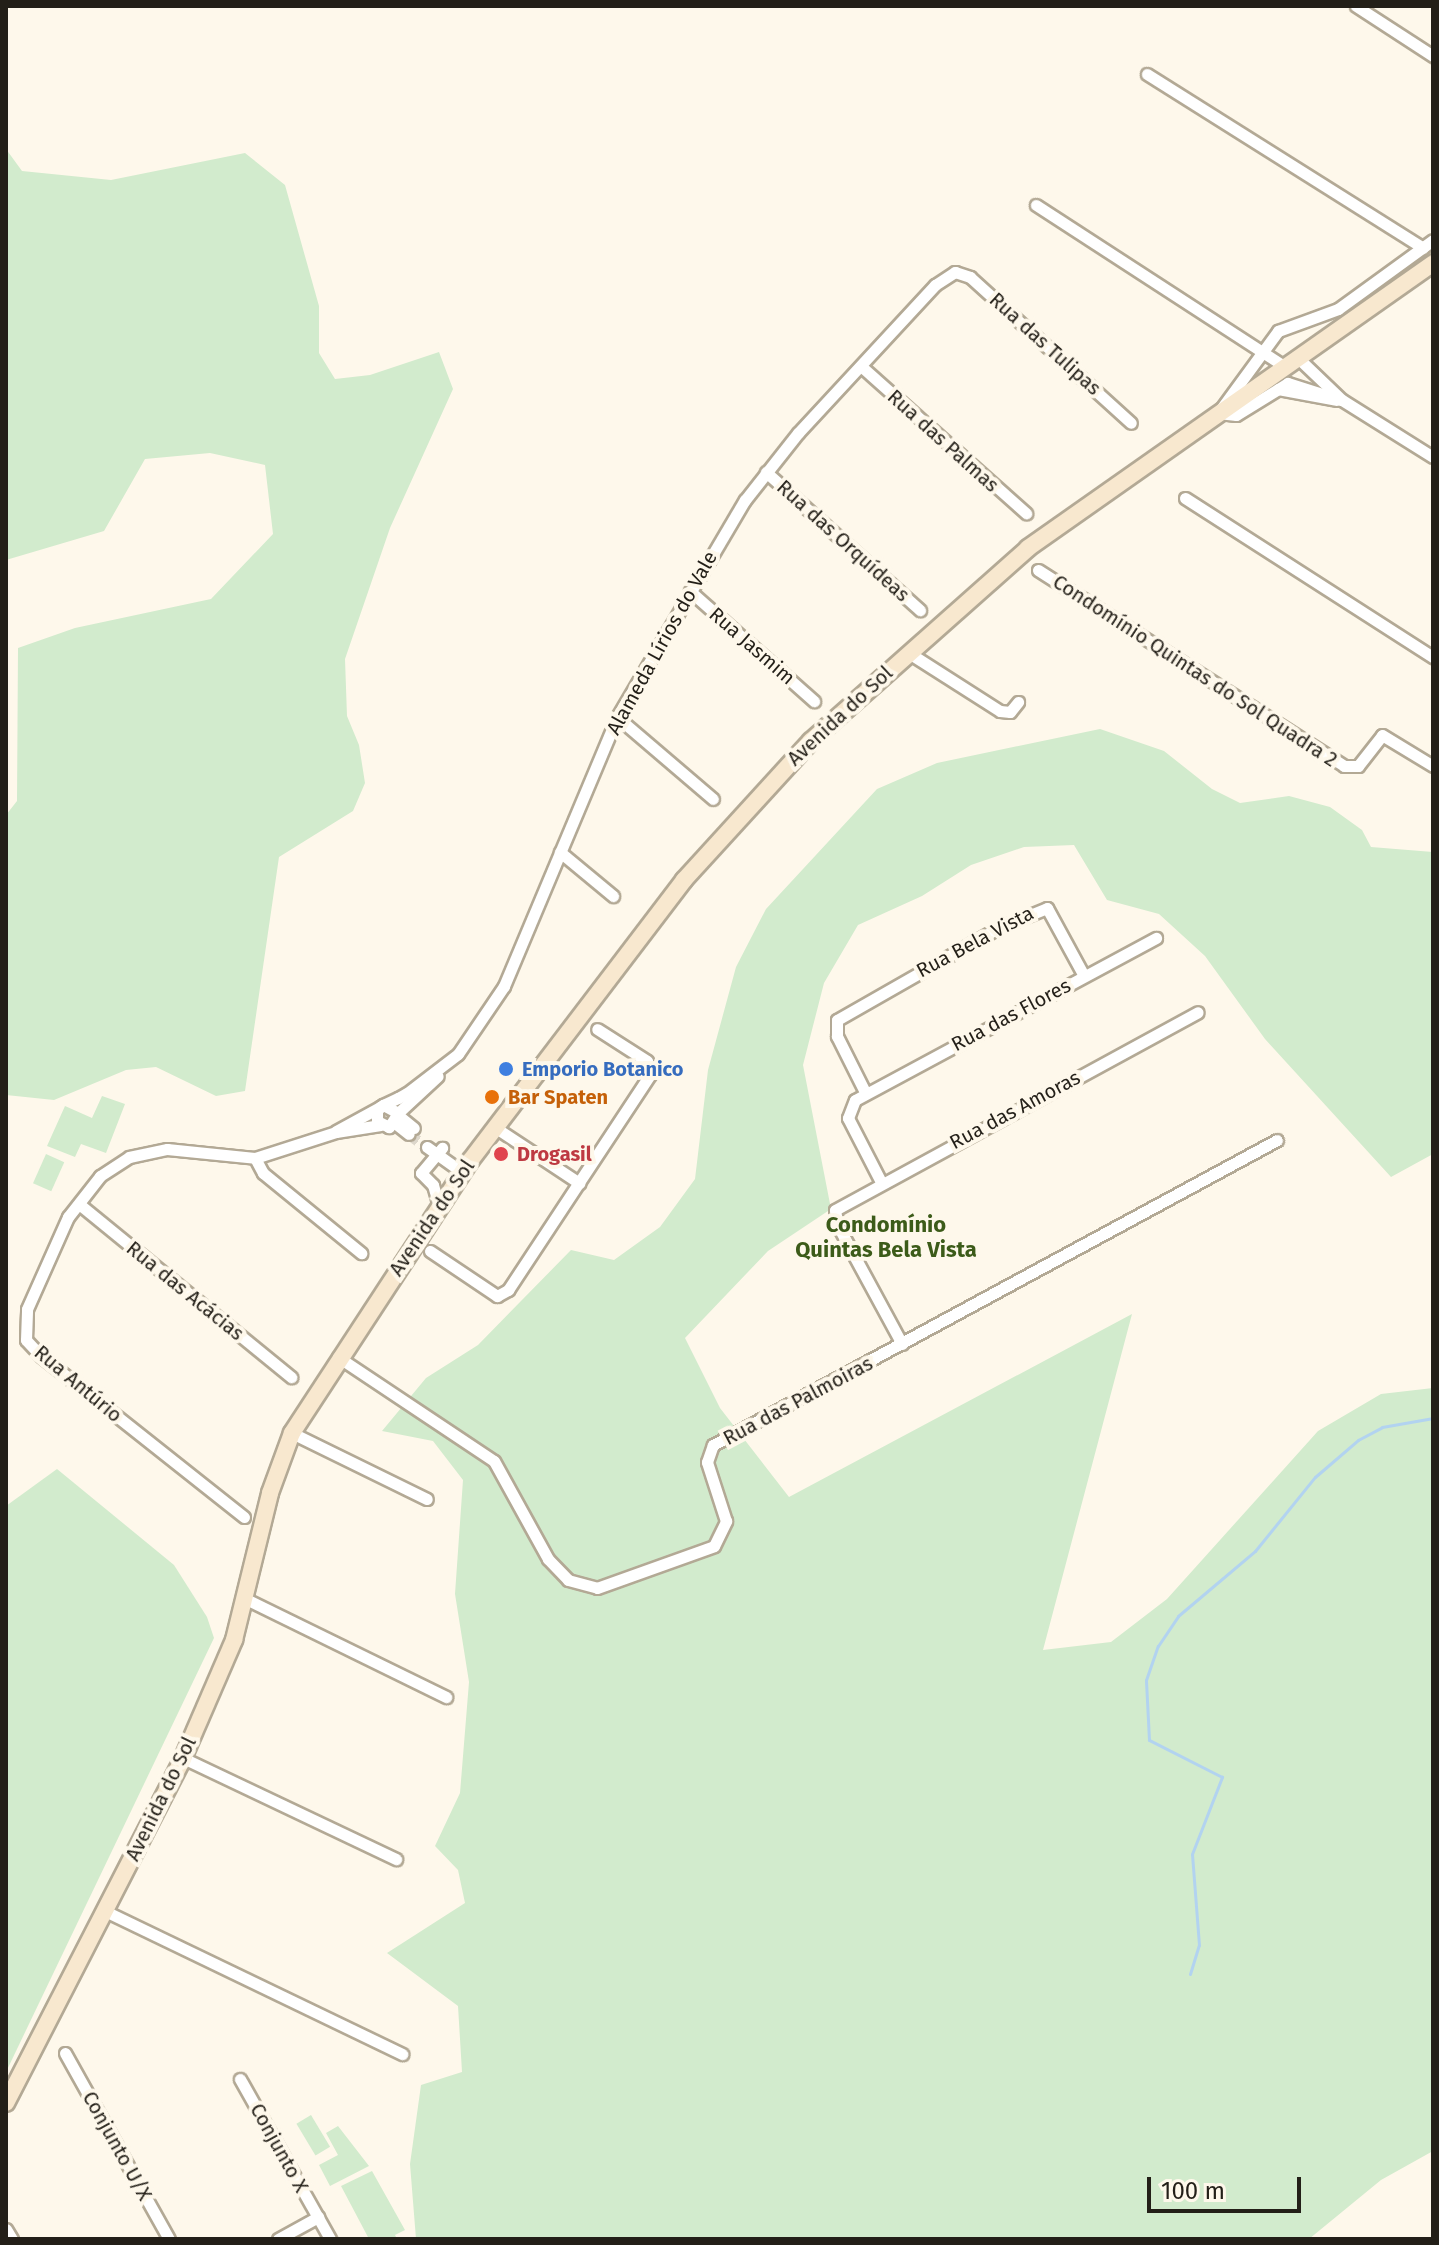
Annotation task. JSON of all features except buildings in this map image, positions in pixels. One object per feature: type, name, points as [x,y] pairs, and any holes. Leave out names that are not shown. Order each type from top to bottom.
[{"type":"street","points":[[1356,6],[1433,56]]},
{"type":"street","points":[[1147,74],[1428,244],[1338,309],[1286,325],[1262,349],[1218,413]]},
{"type":"street","points":[[1036,205],[1262,349],[1291,373],[1433,457]]},
{"type":"street","name":"Avenida do Sol","points":[[6,2103],[183,1758],[234,1640],[270,1493],[292,1433],[338,1357],[466,1166],[730,824],[909,653],[1028,548],[1218,413],[1291,373],[1331,336],[1433,263]]},
{"type":"street","name":"Alameda Lírios do Vale","points":[[398,1118],[445,1065],[504,986],[617,717],[690,591],[766,472],[935,285],[955,272]]},
{"type":"street","name":"Rua das Tulipas","points":[[955,272],[970,277],[1131,423]]},
{"type":"street","name":"Rua das Palmas","points":[[862,367],[1026,513]]},
{"type":"street","points":[[1291,373],[1341,400]]},
{"type":"street","name":"Rua das Orquídeas","points":[[766,472],[920,610]]},
{"type":"street","points":[[1185,498],[1433,657]]},
{"type":"street","name":"Condomínio Quintas do Sol Quadra 2","points":[[1038,570],[1352,769],[1382,735],[1433,766]]},
{"type":"street","name":"Rua Jasmim","points":[[690,591],[814,701]]},
{"type":"street","points":[[909,653],[1000,711],[1010,712],[1018,702]]},
{"type":"street","points":[[617,717],[713,799]]},
{"type":"street","points":[[560,852],[613,896]]},
{"type":"street","name":"Rua Bela Vista","points":[[865,1092],[837,1036],[837,1020],[1043,907],[1051,911],[1084,976]]},
{"type":"street","name":"Rua das Flores","points":[[865,1092],[1156,938]]},
{"type":"street","name":"Rua das Amoras","points":[[902,1344],[838,1226],[835,1210],[881,1182],[1198,1012]]},
{"type":"street","points":[[430,1251],[502,1297],[651,1070],[647,1061],[597,1029]]},
{"type":"street","name":"Alameda Lírios do Vale","points":[[336,1132],[445,1065]]},
{"type":"street","points":[[865,1092],[850,1106],[848,1118],[881,1182]]},
{"type":"street","points":[[380,1125],[376,1116],[382,1106],[412,1131]]},
{"type":"street","points":[[336,1132],[380,1125],[398,1118]]},
{"type":"street","points":[[496,1128],[579,1183]]},
{"type":"street","name":"Rua Antúrio","points":[[244,1517],[26,1340],[24,1322],[55,1238],[100,1176],[152,1150],[255,1158],[336,1132]]},
{"type":"street","name":"Rua das Palmoiras","points":[[338,1357],[494,1461],[548,1559],[568,1580],[597,1588],[714,1546],[726,1521],[708,1472],[708,1450],[1277,1140]]},
{"type":"street","points":[[422,1171],[435,1147],[466,1166]]},
{"type":"street","points":[[255,1158],[263,1173],[361,1253]]},
{"type":"street","points":[[422,1171],[450,1191]]},
{"type":"street","points":[[422,1171],[433,1185],[439,1206]]},
{"type":"street","name":"Rua das Acácias","points":[[79,1204],[291,1377]]},
{"type":"street","points":[[292,1433],[427,1499]]},
{"type":"street","points":[[246,1599],[446,1697]]},
{"type":"street","points":[[183,1758],[396,1859]]},
{"type":"street","points":[[105,1911],[402,2054]]},
{"type":"street","name":"Conjunto U/X","points":[[65,2053],[169,2239]]},
{"type":"street","name":"Conjunto X","points":[[240,2079],[330,2239]]},
{"type":"street","points":[[278,2239],[318,2217]]},
{"type":"street","points":[[6,2229],[12,2239]]},
{"type":"green space","points":[[6,149],[22,171],[111,180],[245,153],[285,185],[319,306],[319,353],[335,379],[370,375],[439,352],[453,389],[390,528],[345,659],[347,716],[359,745],[365,783],[353,811],[279,857],[245,1091],[216,1096],[156,1067],[126,1070],[54,1100],[6,1095],[6,815],[17,801],[18,648],[75,628],[211,599],[273,534],[265,465],[210,453],[145,459],[104,531],[6,560]]},
{"type":"green space","points":[[1100,729],[1164,751],[1212,789],[1240,803],[1289,796],[1330,807],[1362,830],[1371,847],[1433,852],[1433,1154],[1391,1177],[1265,1039],[1205,956],[1159,914],[1107,900],[1074,845],[1024,847],[971,865],[922,896],[858,925],[824,983],[803,1065],[831,1209],[768,1251],[685,1338],[720,1408],[789,1497],[1132,1314],[1043,1650],[1111,1642],[1167,1599],[1318,1431],[1381,1394],[1433,1388],[1433,2151],[1381,2180],[1309,2239],[416,2239],[410,2164],[421,2085],[462,2072],[458,2006],[387,1953],[465,1903],[458,1870],[435,1846],[460,1793],[469,1682],[455,1594],[463,1480],[433,1441],[382,1431],[426,1378],[478,1345],[571,1250],[614,1260],[660,1227],[695,1179],[708,1070],[736,967],[766,909],[877,789],[937,763]]},
{"type":"green space","points":[[102,1096],[125,1104],[106,1153],[81,1144],[75,1157],[47,1146],[65,1106],[92,1118]]},
{"type":"green space","points":[[46,1154],[64,1162],[51,1191],[33,1183]]},
{"type":"green space","points":[[57,1469],[174,1565],[207,1617],[214,1638],[6,2072],[6,1506]]},
{"type":"green space","points":[[311,2115],[330,2147],[315,2155],[296,2124]]},
{"type":"green space","points":[[338,2126],[369,2166],[330,2186],[319,2165],[338,2155],[326,2133]]},
{"type":"green space","points":[[372,2171],[405,2230],[395,2235],[397,2239],[369,2239],[341,2186]]},
{"type":"waterway","points":[[1190,1974],[1199,1945],[1192,1854],[1222,1777],[1149,1740],[1146,1680],[1158,1646],[1178,1616],[1255,1551],[1315,1477],[1358,1440],[1382,1427],[1433,1418]]},
{"type":"tunnel","points":[[409,1134],[427,1147]]},
{"type":"place","name":"Emporio Botanico","points":[[506,1069]]},
{"type":"place","name":"Bar Spaten","points":[[492,1097]]},
{"type":"place","name":"Drogasil","points":[[501,1154]]},
{"type":"district","name":"Condomínio Quintas Bela Vista","points":[[886,1236]]}]
